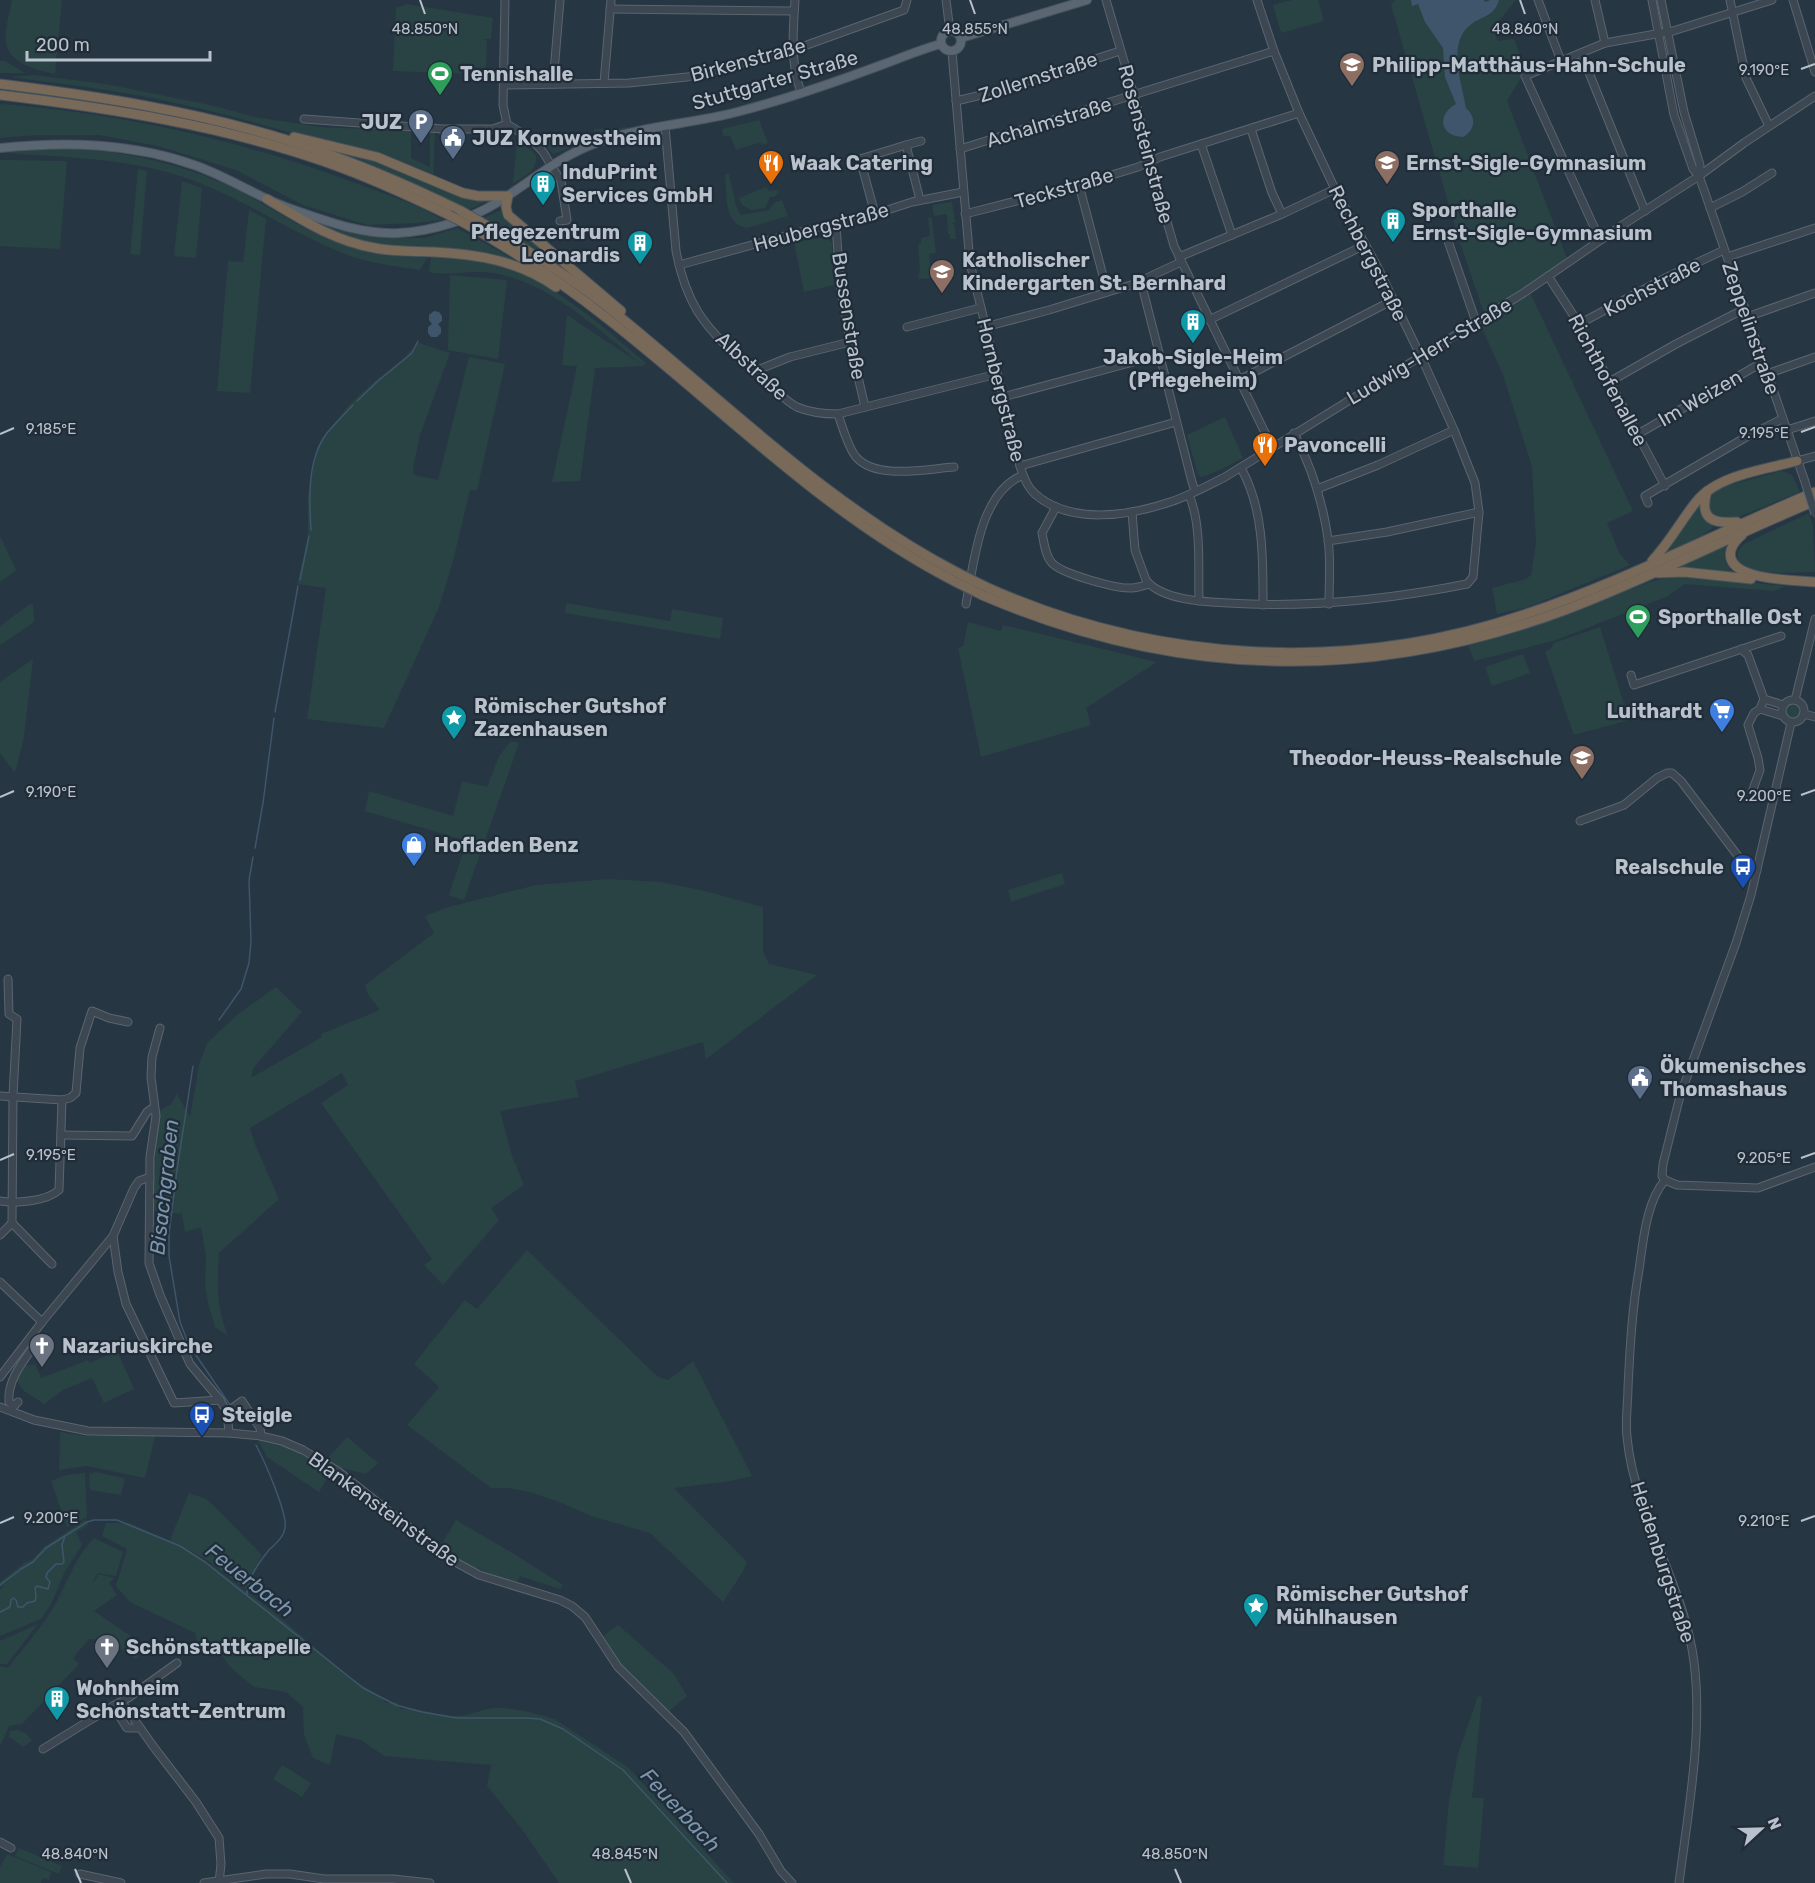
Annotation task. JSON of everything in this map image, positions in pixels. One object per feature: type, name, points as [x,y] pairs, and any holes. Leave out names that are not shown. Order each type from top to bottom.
[{"type":"highway","points":[[0,84],[140,104],[254,130],[404,183],[476,218],[587,291],[830,492],[957,577]]},
{"type":"highway","points":[[0,95],[138,115],[254,140],[322,161],[399,191],[468,225],[527,260],[585,301],[643,346],[774,458],[888,543],[983,590],[1097,627],[1144,639],[1242,652],[1345,651],[1396,645],[1488,626],[1650,569],[1815,492]]},
{"type":"highway","points":[[254,130],[267,129],[377,158],[463,193],[478,196],[508,196],[506,207],[508,215],[634,322],[647,340]]},
{"type":"highway","points":[[267,199],[315,228],[354,243],[393,251],[484,257],[508,263],[535,274],[570,296],[585,301]]},
{"type":"highway","points":[[1650,569],[1697,500],[1707,491],[1736,477],[1797,461]]},
{"type":"highway","points":[[1707,491],[1704,508],[1711,520],[1746,526],[1815,501]]},
{"type":"highway","points":[[1746,526],[1732,546],[1730,555],[1737,569],[1766,577],[1815,582]]},
{"type":"highway","points":[[1650,569],[1751,579],[1766,577]]},
{"type":"main road","points":[[961,38],[1087,0]]},
{"type":"main road","points":[[950,31],[957,33],[961,38],[960,47],[952,52],[945,50],[941,44],[942,35],[950,31]]},
{"type":"main road","name":"Stuttgarter Straße","points":[[310,215],[355,229],[381,233],[399,233],[476,218],[551,165],[599,141],[633,132],[737,112],[941,44]]},
{"type":"main road","points":[[0,143],[37,139],[104,140],[159,151],[198,162],[222,172],[310,215]]},
{"type":"main road","points":[[0,148],[64,144],[107,146],[142,151],[204,169],[267,199],[310,215]]},
{"type":"street","points":[[505,0],[503,105],[507,124],[531,139],[543,152],[561,181],[567,220],[560,221]]},
{"type":"street","points":[[553,84],[560,0]]},
{"type":"street","points":[[604,83],[611,0]]},
{"type":"street","points":[[795,0],[793,50],[795,71],[801,92]]},
{"type":"street","name":"Birkenstraße","points":[[504,85],[629,83],[687,77],[793,50],[904,10],[906,0]]},
{"type":"street","points":[[946,0],[950,31]]},
{"type":"street","name":"Rosensteinstraße","points":[[1106,0],[1134,95],[1169,230],[1180,259],[1272,447]]},
{"type":"street","name":"Rechbergstraße","points":[[1257,0],[1274,51],[1299,113],[1420,355],[1454,430],[1474,483],[1479,512],[1473,577],[1467,584],[1428,592],[1329,604]]},
{"type":"street","points":[[1538,0],[1561,61]]},
{"type":"street","points":[[1595,0],[1605,43]]},
{"type":"street","name":"Zeppelinstraße","points":[[1652,0],[1674,116],[1710,208],[1815,514]]},
{"type":"street","name":"Zeppelinstraße","points":[[1661,0],[1684,112],[1700,165],[1698,176]]},
{"type":"street","points":[[1730,0],[1746,78],[1769,126]]},
{"type":"street","points":[[1600,240],[1525,76],[1605,43],[1667,32],[1772,0]]},
{"type":"street","points":[[1793,0],[1815,72]]},
{"type":"street","points":[[610,9],[795,11]]},
{"type":"street","name":"Zollernstraße","points":[[956,101],[994,92],[1120,51]]},
{"type":"street","name":"Achalmstraße","points":[[960,149],[1274,51]]},
{"type":"street","name":"Hornbergstraße","points":[[952,52],[969,263],[1023,475],[1010,481],[997,496],[984,524],[966,604]]},
{"type":"street","points":[[1581,53],[1645,211]]},
{"type":"street","name":"Ludwig-Herr-Straße","points":[[1023,475],[1035,495],[1056,507],[1089,514],[1132,512],[1169,503],[1192,493],[1240,468],[1476,322],[1815,96]]},
{"type":"street","name":"Teckstraße","points":[[965,214],[1079,185],[1299,113]]},
{"type":"street","points":[[304,119],[432,128],[493,129],[507,124]]},
{"type":"street","name":"Albstraße","points":[[665,126],[676,251],[679,265],[698,312],[734,352],[786,398],[800,408],[815,413],[838,414],[997,374]]},
{"type":"street","points":[[1251,129],[1272,193],[1282,214]]},
{"type":"street","points":[[875,214],[860,159],[921,141]]},
{"type":"street","points":[[1201,144],[1232,234]]},
{"type":"street","points":[[906,145],[920,200]]},
{"type":"street","points":[[1710,208],[1772,173]]},
{"type":"street","points":[[1079,185],[1107,291]]},
{"type":"street","points":[[985,327],[1141,282],[1180,259],[1232,234],[1335,189]]},
{"type":"street","name":"Heubergstraße","points":[[679,265],[920,200],[963,192]]},
{"type":"street","name":"Bussenstraße","points":[[836,224],[840,285],[865,407]]},
{"type":"street","name":"Kochstraße","points":[[1580,324],[1667,277],[1726,254],[1815,228]]},
{"type":"street","points":[[1448,241],[1476,322]]},
{"type":"street","points":[[1209,320],[1365,245]]},
{"type":"street","name":"Richthofenallee","points":[[1548,276],[1580,324],[1665,486]]},
{"type":"street","points":[[1141,282],[1192,493],[1198,551],[1199,602]]},
{"type":"street","points":[[1747,317],[1815,292]]},
{"type":"street","points":[[1239,380],[1393,300]]},
{"type":"street","points":[[907,327],[980,308]]},
{"type":"street","points":[[1611,381],[1744,309]]},
{"type":"street","points":[[755,371],[790,357],[850,342]]},
{"type":"street","points":[[1003,397],[1159,355]]},
{"type":"street","points":[[1767,374],[1815,357]]},
{"type":"street","name":"Im Weizen","points":[[1638,434],[1763,362]]},
{"type":"street","points":[[838,414],[854,455],[866,465],[881,471],[954,467]]},
{"type":"street","points":[[1648,503],[1645,496],[1748,436],[1782,419]]},
{"type":"street","points":[[1786,430],[1815,421]]},
{"type":"street","points":[[1020,466],[1176,422]]},
{"type":"street","points":[[1317,489],[1378,465],[1454,430]]},
{"type":"street","points":[[1132,512],[1134,550],[1139,565],[1149,584],[1172,596],[1199,602],[1263,605],[1329,604],[1328,541],[1317,489],[1294,433]]},
{"type":"street","points":[[1797,461],[1815,456]]},
{"type":"street","points":[[1240,468],[1248,480],[1261,528],[1263,605]]},
{"type":"street","points":[[1056,507],[1042,532],[1048,556],[1056,566],[1119,588],[1134,588],[1149,584]]},
{"type":"street","points":[[1328,541],[1479,512]]},
{"type":"street","points":[[1795,700],[1815,619]]},
{"type":"street","points":[[1631,675],[1634,684],[1781,636]]},
{"type":"street","points":[[1741,648],[1748,655],[1764,699],[1748,726],[1760,770],[1752,792]]},
{"type":"street","points":[[1806,657],[1815,659]]},
{"type":"street","points":[[1764,699],[1783,705],[1791,700],[1802,704],[1804,714],[1799,721],[1791,723]]},
{"type":"street","points":[[1782,716],[1783,705]]},
{"type":"street","points":[[1760,709],[1782,716],[1791,723]]},
{"type":"street","points":[[1804,714],[1815,717]]},
{"type":"street","points":[[1791,723],[1757,870],[1736,943],[1680,1096],[1662,1176],[1665,1180],[1677,1185],[1750,1189],[1766,1186],[1815,1167]]},
{"type":"street","points":[[1580,821],[1624,805],[1657,778],[1672,773],[1681,781],[1744,864],[1757,870]]},
{"type":"street","points":[[8,979],[9,1014],[17,1019],[12,1096],[12,1223],[52,1264]]},
{"type":"street","points":[[0,1096],[62,1100],[70,1098],[76,1093],[80,1048],[92,1011],[128,1022]]},
{"type":"street","points":[[160,1028],[152,1057],[151,1077],[156,1116],[150,1177],[149,1263],[190,1365],[220,1400],[227,1412],[229,1433]]},
{"type":"street","points":[[0,1201],[12,1203],[48,1196],[59,1190],[62,1100]]},
{"type":"street","points":[[61,1135],[132,1136],[147,1112],[154,1107]]},
{"type":"street","points":[[0,1377],[112,1236],[139,1181],[150,1177]]},
{"type":"street","name":"Heidenburgstraße","points":[[1665,1180],[1653,1199],[1641,1256],[1635,1298],[1626,1421],[1628,1445],[1637,1487],[1680,1603],[1695,1667],[1696,1730],[1680,1883]]},
{"type":"street","points":[[0,1235],[12,1223]]},
{"type":"street","points":[[112,1236],[126,1304],[174,1403],[220,1400]]},
{"type":"street","points":[[0,1282],[42,1322]]},
{"type":"street","points":[[18,1402],[12,1405],[8,1394],[17,1370],[34,1347],[33,1336]]},
{"type":"street","points":[[227,1412],[242,1401],[260,1428],[261,1436]]},
{"type":"street","name":"Blankensteinstraße","points":[[0,1407],[34,1420],[88,1431],[229,1433],[261,1436],[282,1441],[303,1450],[338,1471],[448,1558],[479,1575],[572,1605],[580,1611],[618,1668],[684,1732],[759,1834],[781,1871],[792,1883]]},
{"type":"street","points":[[43,1749],[122,1701],[177,1663]]},
{"type":"street","points":[[122,1701],[196,1802],[219,1838],[221,1864],[219,1882]]},
{"type":"street","points":[[113,1706],[127,1728],[140,1728]]},
{"type":"street","points":[[0,1842],[11,1848]]},
{"type":"street","points":[[80,1874],[121,1883]]},
{"type":"street","points":[[204,1883],[272,1874],[324,1879],[393,1879],[430,1883]]},
{"type":"green space","points":[[12,0],[62,0],[55,74],[25,65],[8,50],[6,32]]},
{"type":"green space","points":[[1292,0],[1318,0],[1324,21],[1281,33],[1273,5]]},
{"type":"green space","points":[[1395,0],[1516,0],[1493,28],[1498,41],[1514,39],[1526,69],[1507,101],[1567,258],[1527,286],[1633,511],[1607,523],[1620,554],[1630,565],[1528,607],[1497,614],[1492,588],[1526,579],[1531,575],[1536,543],[1532,467],[1503,375],[1481,326],[1486,323],[1484,313],[1458,237],[1391,5]]},
{"type":"green space","points":[[407,4],[493,18],[491,39],[481,39],[487,40],[486,68],[478,68],[477,74],[393,71],[396,8]]},
{"type":"green space","points":[[0,61],[5,61],[25,73],[0,73]]},
{"type":"green space","points":[[34,75],[105,84],[215,106],[254,117],[321,127],[411,131],[411,158],[430,167],[430,132],[435,132],[433,177],[303,136],[171,102],[9,77]]},
{"type":"green space","points":[[0,104],[90,114],[224,141],[377,191],[443,220],[367,225],[303,205],[236,170],[158,146],[99,135],[37,135],[0,138]]},
{"type":"green space","points":[[759,120],[768,143],[762,145],[761,142],[736,150],[730,136],[723,136],[722,129]]},
{"type":"green space","points":[[633,127],[553,154],[538,138],[550,133],[550,137],[593,140],[594,129]]},
{"type":"green space","points":[[517,138],[536,155],[536,160],[533,169],[513,184]]},
{"type":"green space","points":[[38,149],[102,151],[177,166],[237,190],[305,228],[341,244],[376,253],[427,258],[420,270],[380,264],[350,256],[221,192],[159,170],[93,159],[5,153]]},
{"type":"green space","points":[[326,149],[361,156],[489,200],[468,210]]},
{"type":"green space","points":[[0,161],[67,161],[60,249],[0,246]]},
{"type":"green space","points":[[138,169],[147,171],[140,255],[130,254]]},
{"type":"green space","points":[[725,174],[729,174],[736,206],[741,215],[769,210],[775,202],[782,200],[788,216],[747,228],[739,226],[734,221],[728,207]]},
{"type":"green space","points":[[182,181],[202,188],[196,258],[174,256]]},
{"type":"green space","points":[[766,187],[769,191],[779,192],[774,197],[770,197],[765,208],[751,210],[742,205],[739,198]]},
{"type":"green space","points":[[952,202],[955,222],[951,224],[954,224],[956,239],[950,239],[950,234],[948,234],[947,214],[934,216],[932,205]]},
{"type":"green space","points":[[249,210],[266,219],[250,393],[217,391],[228,261],[243,262]]},
{"type":"green space","points":[[501,210],[503,216],[581,282],[483,218]]},
{"type":"green space","points":[[928,218],[932,218],[936,253],[929,254],[931,278],[918,279],[920,268],[918,245],[921,243],[921,238],[930,236]]},
{"type":"green space","points":[[306,220],[359,235],[390,238],[424,238],[457,228],[524,265],[388,248],[360,242]]},
{"type":"green space","points":[[827,237],[832,243],[834,285],[804,292],[794,242]]},
{"type":"green space","points":[[431,257],[473,258],[498,264],[522,274],[544,285],[587,314],[646,363],[643,366],[595,368],[580,481],[552,482],[577,366],[562,365],[567,315],[641,364],[572,309],[534,286],[493,273],[429,272]]},
{"type":"green space","points":[[450,275],[507,280],[498,359],[448,350]]},
{"type":"green space","points":[[416,342],[450,353],[420,435],[413,468],[414,475],[438,480],[469,357],[505,364],[477,490],[470,490],[439,607],[384,728],[307,719],[326,588],[297,584],[308,536],[308,496],[317,448],[323,437],[350,404],[402,360]]},
{"type":"green space","points":[[1225,417],[1243,458],[1202,477],[1198,475],[1187,435]]},
{"type":"green space","points":[[1782,471],[1792,475],[1800,492],[1738,517],[1725,520],[1712,516],[1708,501],[1715,489]]},
{"type":"green space","points":[[1700,500],[1703,515],[1714,527],[1701,536],[1663,554]]},
{"type":"green space","points":[[1809,513],[1813,526],[1815,572],[1758,572],[1743,568],[1738,558],[1738,551],[1744,544]]},
{"type":"green space","points":[[0,536],[16,570],[0,582]]},
{"type":"green space","points":[[1727,543],[1725,560],[1734,574],[1677,567]]},
{"type":"green space","points":[[1679,575],[1785,586],[1774,591],[1685,584],[1666,597],[1556,640],[1474,661],[1468,645],[1650,582]]},
{"type":"green space","points":[[566,603],[670,621],[672,609],[723,618],[720,639],[565,613]]},
{"type":"green space","points":[[30,604],[33,605],[34,622],[0,645],[0,626]]},
{"type":"green space","points":[[968,622],[1001,631],[1003,625],[1157,662],[1086,708],[1091,725],[981,757],[958,648],[963,646]]},
{"type":"green space","points":[[1600,627],[1629,720],[1574,735],[1545,652],[1554,643]]},
{"type":"green space","points":[[1523,654],[1530,673],[1492,686],[1485,667]]},
{"type":"green space","points":[[33,659],[24,737],[15,773],[0,753],[0,682]]},
{"type":"green space","points":[[1793,703],[1799,705],[1801,711],[1799,717],[1793,719],[1787,717],[1785,711],[1787,705]]},
{"type":"green space","points":[[511,741],[519,743],[464,900],[449,895],[467,841],[365,811],[369,791],[453,816],[462,781],[487,787],[499,756]]},
{"type":"green space","points":[[1062,873],[1065,884],[1011,902],[1008,890]]},
{"type":"green space","points":[[608,879],[660,882],[701,890],[763,907],[763,951],[769,964],[817,975],[706,1059],[703,1042],[575,1081],[579,1097],[500,1111],[512,1156],[524,1185],[491,1208],[499,1220],[443,1285],[424,1265],[432,1259],[321,1103],[348,1085],[342,1073],[250,1128],[279,1199],[219,1253],[218,1295],[221,1315],[228,1336],[215,1327],[205,1285],[206,1256],[201,1227],[185,1232],[181,1208],[181,1214],[151,1210],[159,1111],[171,1104],[177,1094],[190,1117],[199,1065],[207,1043],[237,1015],[276,987],[302,1012],[254,1067],[251,1078],[322,1037],[321,1034],[380,1010],[368,994],[365,985],[434,933],[425,916],[445,908],[536,885]]},
{"type":"green space","points":[[527,1250],[657,1376],[668,1380],[693,1361],[752,1476],[674,1488],[747,1562],[723,1602],[650,1533],[591,1516],[530,1492],[491,1488],[407,1425],[439,1387],[414,1364],[465,1300],[477,1309]]},
{"type":"green space","points":[[117,1351],[134,1389],[104,1403],[92,1378],[63,1390],[44,1404],[24,1391],[16,1380],[25,1366],[35,1364],[41,1378],[88,1360],[90,1363]]},
{"type":"green space","points":[[60,1432],[86,1436],[155,1436],[145,1478],[87,1466],[59,1470]]},
{"type":"green space","points":[[347,1437],[378,1463],[366,1474],[338,1467],[326,1460]]},
{"type":"green space","points":[[258,1440],[287,1446],[326,1469],[327,1478],[319,1492],[267,1457]]},
{"type":"green space","points":[[95,1472],[125,1478],[121,1495],[90,1490],[89,1474]]},
{"type":"green space","points":[[85,1473],[87,1517],[67,1527],[51,1481],[66,1475]]},
{"type":"green space","points":[[189,1493],[206,1499],[262,1555],[251,1577],[248,1591],[207,1560],[170,1540]]},
{"type":"green space","points":[[86,1519],[88,1525],[76,1532],[82,1545],[65,1571],[51,1604],[41,1619],[0,1636],[0,1590],[4,1586],[0,1587],[0,1582],[24,1563],[32,1560],[44,1547]]},
{"type":"green space","points":[[456,1520],[563,1585],[560,1589],[520,1576],[517,1583],[448,1554],[439,1548]]},
{"type":"green space","points":[[106,1523],[129,1523],[182,1546],[206,1561],[276,1614],[344,1673],[386,1703],[397,1702],[400,1709],[451,1716],[467,1715],[492,1708],[506,1708],[556,1720],[629,1768],[734,1883],[559,1883],[521,1828],[487,1786],[491,1765],[384,1756],[361,1740],[336,1734],[330,1765],[313,1758],[304,1734],[303,1707],[286,1692],[254,1687],[230,1667],[219,1651],[197,1640],[195,1633],[130,1602],[116,1586],[127,1549],[102,1536]]},
{"type":"green space","points":[[94,1538],[123,1552],[116,1576],[98,1573],[93,1581],[99,1574],[114,1578],[109,1583],[117,1595],[94,1611],[145,1646],[136,1659],[105,1639],[89,1639],[73,1658],[79,1664],[22,1724],[9,1726],[0,1746],[0,1666],[8,1668],[39,1628],[56,1603],[77,1561]]},
{"type":"green space","points":[[38,1624],[7,1664],[0,1664],[0,1641]]},
{"type":"green space","points":[[618,1625],[674,1674],[687,1696],[667,1713],[620,1664],[602,1637]]},
{"type":"green space","points":[[1478,1696],[1482,1697],[1472,1798],[1484,1798],[1478,1868],[1443,1865],[1449,1801],[1458,1754]]},
{"type":"green space","points":[[18,1730],[27,1734],[32,1741],[23,1747],[9,1737],[10,1731]]},
{"type":"green space","points":[[282,1765],[311,1783],[302,1797],[273,1779]]},
{"type":"green space","points":[[19,1848],[62,1866],[59,1874],[15,1856]]},
{"type":"green space","points":[[7,1854],[51,1872],[49,1880],[43,1878],[41,1883],[0,1883],[0,1867]]},
{"type":"water","points":[[1411,0],[1483,0],[1486,2],[1499,0],[1493,11],[1466,29],[1460,38],[1459,73],[1466,108],[1473,120],[1470,131],[1463,137],[1449,133],[1443,124],[1446,113],[1456,104],[1445,77],[1443,48],[1425,22],[1418,4],[1412,6]]},
{"type":"water","points":[[434,311],[439,312],[442,316],[442,321],[438,324],[441,333],[437,337],[431,337],[428,333],[428,327],[432,324],[429,315]]},
{"type":"waterway","name":"Bisachgraben","points":[[357,401],[412,353],[418,341]]},
{"type":"waterway","name":"Bisachgraben","points":[[311,530],[311,480],[320,443],[353,405]]},
{"type":"waterway","name":"Bisachgraben","points":[[300,580],[309,536]]},
{"type":"waterway","name":"Bisachgraben","points":[[275,712],[298,586]]},
{"type":"waterway","name":"Bisachgraben","points":[[255,848],[274,718]]},
{"type":"waterway","name":"Bisachgraben","points":[[219,1020],[241,989],[249,963],[251,941],[249,880],[253,857]]},
{"type":"waterway","name":"Bisachgraben","points":[[193,1066],[169,1233],[169,1256],[180,1322],[189,1345],[230,1405]]},
{"type":"waterway","name":"Bisachgraben","points":[[247,1595],[254,1571],[281,1537],[285,1528],[283,1511],[256,1445]]},
{"type":"waterway","name":"Feuerbach","points":[[0,1585],[33,1562],[46,1548],[87,1522],[117,1520],[180,1546],[205,1562],[363,1688],[396,1705],[457,1718],[540,1719],[563,1729],[623,1770],[727,1883]]},
{"type":"waterway","name":"Feuerbach","points":[[0,1612],[10,1607],[13,1598],[18,1607],[35,1601],[37,1586],[48,1589],[50,1582],[46,1577],[47,1573],[56,1564],[64,1562],[62,1545],[65,1536]]},
{"type":"place","name":"Philipp-Matthäus-Hahn-Schule","points":[[1352,88]]},
{"type":"place","name":"Tennishalle","points":[[440,97]]},
{"type":"place","name":"JUZ","points":[[421,145]]},
{"type":"place","name":"JUZ Kornwestheim","points":[[453,161]]},
{"type":"place","name":"Waak Catering","points":[[771,186]]},
{"type":"place","name":"Ernst-Sigle-Gymnasium","points":[[1387,186]]},
{"type":"place","name":"InduPrint Services GmbH","points":[[543,207]]},
{"type":"place","name":"Sporthalle Ernst-Sigle-Gymnasium","points":[[1393,244]]},
{"type":"place","name":"Pflegezentrum Leonardis","points":[[640,266]]},
{"type":"place","name":"Katholischer Kindergarten St. Bernhard","points":[[942,295]]},
{"type":"place","name":"Jakob-Sigle-Heim (Pflegeheim)","points":[[1193,345]]},
{"type":"place","name":"Pavoncelli","points":[[1265,468]]},
{"type":"place","name":"Sporthalle Ost","points":[[1638,640]]},
{"type":"place","name":"Luithardt","points":[[1722,734]]},
{"type":"place","name":"Römischer Gutshof Zazenhausen","points":[[454,741]]},
{"type":"place","name":"Theodor-Heuss-Realschule","points":[[1582,781]]},
{"type":"place","name":"Hofladen Benz","points":[[414,868]]},
{"type":"place","name":"Realschule","points":[[1743,890]]},
{"type":"place","name":"Ökumenisches Thomashaus","points":[[1640,1101]]},
{"type":"place","name":"Nazariuskirche","points":[[42,1369]]},
{"type":"place","name":"Steigle","points":[[202,1438]]},
{"type":"place","name":"Römischer Gutshof Mühlhausen","points":[[1256,1629]]},
{"type":"place","name":"Schönstattkapelle","points":[[107,1670]]},
{"type":"place","name":"Wohnheim Schönstatt-Zentrum","points":[[57,1722]]}]
